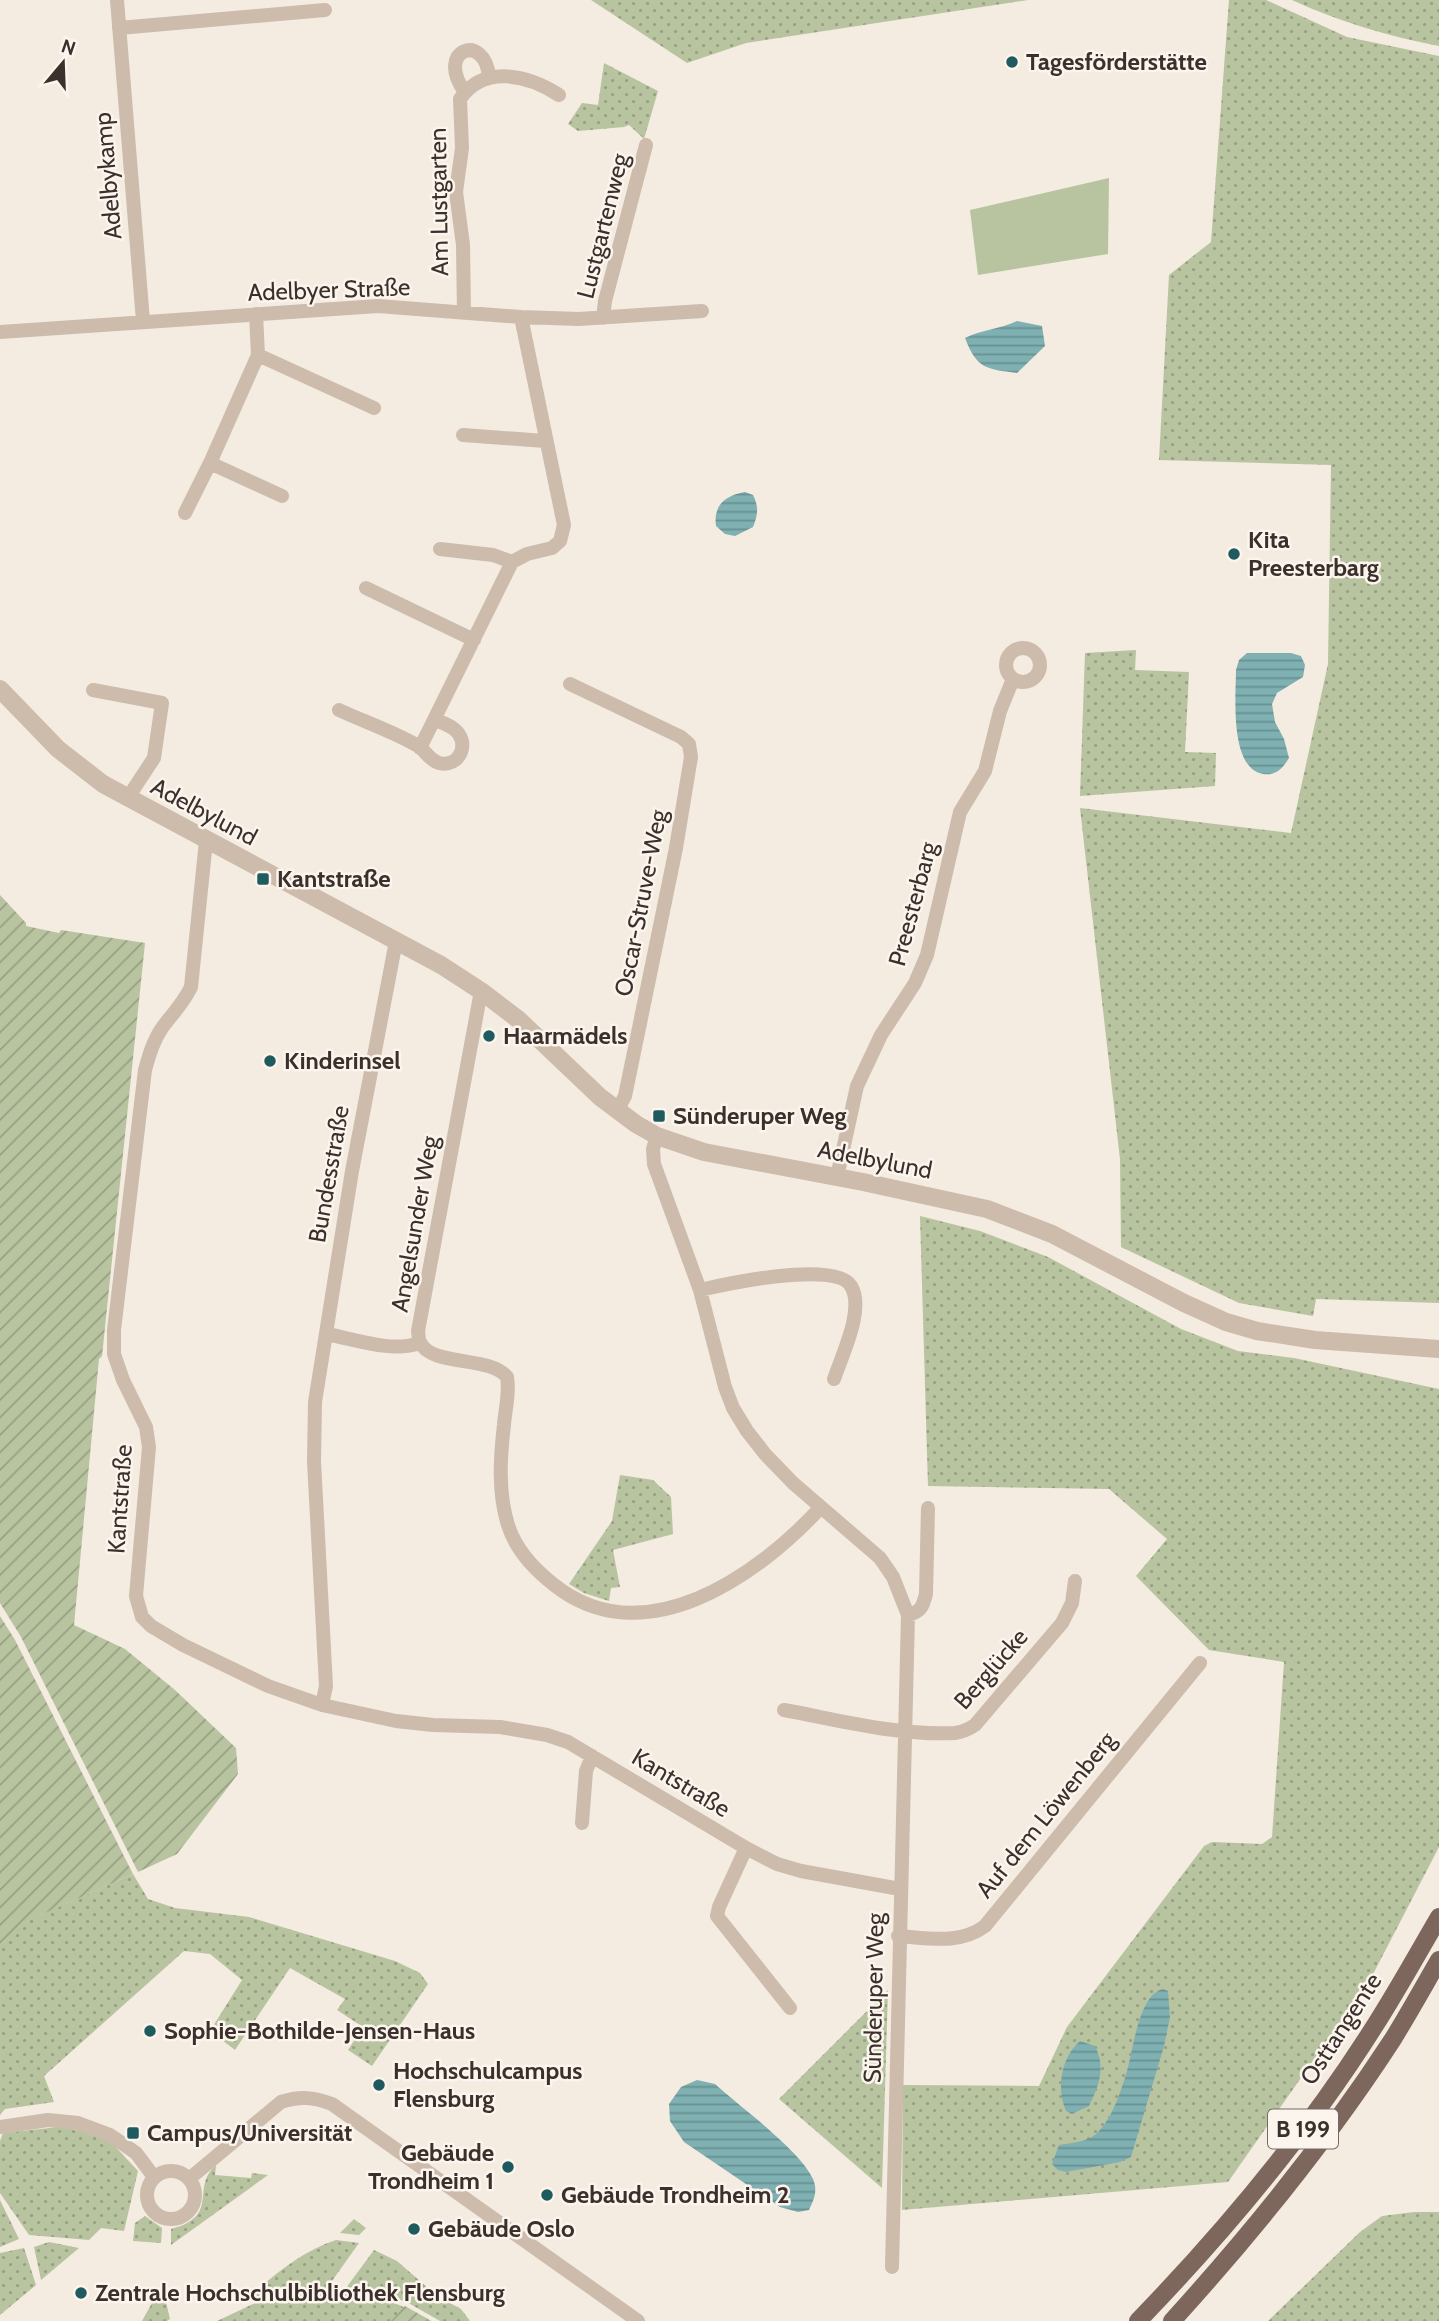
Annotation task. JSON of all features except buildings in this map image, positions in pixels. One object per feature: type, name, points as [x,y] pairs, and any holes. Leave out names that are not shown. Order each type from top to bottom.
[{"type":"main road","name":"Osttangente","points":[[1138,2321],[1202,2255],[1302,2131],[1374,2027],[1439,1917]]},
{"type":"main road","name":"Osttangente","points":[[1172,2321],[1220,2268],[1320,2143],[1393,2038],[1439,1960]]},
{"type":"street","name":"Adelbykamp","points":[[117,0],[143,321]]},
{"type":"street","points":[[119,28],[325,10]]},
{"type":"street","name":"Am Lustgarten","points":[[464,312],[463,245],[456,192],[462,148],[460,99],[466,92],[454,73],[455,62],[460,53],[470,50],[478,52],[484,58],[489,77]]},
{"type":"street","points":[[466,92],[489,77],[525,79],[543,85],[559,95]]},
{"type":"street","name":"Lustgartenweg","points":[[603,318],[605,301],[646,145]]},
{"type":"street","name":"Adelbyer Straße","points":[[0,332],[378,306],[522,317],[603,318],[702,311]]},
{"type":"street","points":[[186,513],[258,355],[256,314]]},
{"type":"street","points":[[420,748],[512,562],[527,554],[552,548],[560,541],[564,525],[522,317]]},
{"type":"street","points":[[258,355],[374,408]]},
{"type":"street","points":[[463,435],[545,441]]},
{"type":"street","points":[[210,463],[282,496]]},
{"type":"street","points":[[440,549],[494,555],[512,562]]},
{"type":"street","points":[[366,588],[474,640]]},
{"type":"street","name":"Preesterbarg","points":[[836,1177],[857,1086],[881,1035],[915,983],[928,955],[960,812],[985,771],[1000,711],[1013,680]]},
{"type":"street","name":"Oscar-Struve-Weg","points":[[570,684],[681,737],[690,744],[691,757],[667,897],[625,1096],[617,1111]]},
{"type":"street","name":"Adelbylund","points":[[0,689],[77,766],[127,799],[441,965],[481,991],[519,1020],[617,1111],[657,1136],[704,1152],[987,1209],[1052,1234],[1226,1322],[1257,1331],[1315,1340],[1439,1349]]},
{"type":"street","points":[[93,690],[162,703],[154,758],[127,799]]},
{"type":"street","points":[[339,710],[420,748],[436,762],[446,764],[457,760],[462,751],[462,740],[455,729],[435,720]]},
{"type":"street","name":"Kantstraße","points":[[206,841],[191,987],[183,1004],[161,1030],[151,1049],[145,1070],[114,1330],[114,1354],[122,1380],[146,1427],[149,1447],[136,1596],[142,1617],[150,1626],[183,1645],[268,1686],[322,1705],[396,1721],[524,1729],[568,1742],[777,1864],[900,1889]]},
{"type":"street","name":"Bundesstraße","points":[[322,1705],[326,1686],[314,1461],[315,1402],[352,1171],[396,941]]},
{"type":"street","name":"Angelsunder Weg","points":[[481,991],[418,1331],[420,1343],[428,1351],[497,1368],[507,1377],[501,1472],[502,1499],[509,1528],[522,1552],[541,1574],[563,1591],[586,1602],[619,1612],[676,1606],[726,1586],[753,1569],[796,1535],[821,1507]]},
{"type":"street","name":"Sünderuper Weg","points":[[657,1136],[653,1149],[654,1164],[700,1290],[733,1408],[765,1454],[880,1558],[894,1577],[908,1615],[898,1936],[892,2267]]},
{"type":"street","points":[[700,1290],[786,1275],[836,1276],[847,1281],[853,1288],[855,1319],[834,1379]]},
{"type":"street","points":[[326,1334],[393,1347],[408,1347],[420,1343]]},
{"type":"street","points":[[908,1615],[923,1607],[926,1594],[929,1508]]},
{"type":"street","name":"Berglücke","points":[[905,1731],[957,1733],[975,1725],[1062,1623],[1072,1603],[1075,1581]]},
{"type":"street","name":"Auf dem Löwenberg","points":[[898,1936],[945,1939],[965,1937],[985,1926],[1200,1663]]},
{"type":"street","points":[[784,1710],[905,1731]]},
{"type":"street","name":"Kantstraße","points":[[582,1823],[586,1771],[592,1756]]},
{"type":"street","name":"Kantstraße","points":[[746,1848],[717,1916],[790,2008]]},
{"type":"street","points":[[190,2179],[281,2102],[299,2097],[315,2098],[332,2104],[638,2321]]},
{"type":"street","points":[[0,2127],[48,2120],[78,2123],[110,2134],[136,2153],[154,2177]]},
{"type":"street","points":[[166,2171],[175,2171],[190,2179],[194,2189],[193,2205],[188,2212],[178,2218],[169,2219],[154,2213],[147,2200],[147,2192],[154,2177],[166,2171]]},
{"type":"green space","points":[[591,0],[1028,0],[746,43],[687,63]]},
{"type":"green space","points":[[1229,0],[1266,0],[1347,37],[1439,56],[1439,1303],[1316,1299],[1313,1316],[1239,1303],[1121,1247],[1120,1159],[1080,808],[1291,833],[1328,664],[1331,465],[1159,460],[1169,275],[1211,242]]},
{"type":"green space","points":[[1292,0],[1439,0],[1439,46],[1364,28]]},
{"type":"green space","points":[[604,63],[658,91],[644,139],[629,125],[578,131],[568,124],[582,103],[598,105]]},
{"type":"green space","points":[[1109,178],[1108,254],[978,275],[970,210]]},
{"type":"green space","points":[[1136,650],[1135,670],[1189,672],[1185,752],[1216,753],[1215,786],[1080,796],[1085,653]]},
{"type":"green space","points":[[0,895],[26,926],[59,933],[61,930],[145,943],[102,1356],[99,1359],[74,1625],[125,1649],[175,1690],[236,1748],[238,1774],[177,1854],[138,1872],[21,1637],[0,1603]]},
{"type":"green space","points":[[920,1216],[980,1231],[1048,1257],[1181,1329],[1238,1351],[1294,1358],[1439,1389],[1439,1847],[1371,1978],[1228,2182],[902,2210],[903,2085],[1039,2086],[1067,2027],[1204,1846],[1212,1842],[1262,1844],[1272,1837],[1284,1662],[1209,1650],[1136,1576],[1167,1539],[1109,1489],[928,1486]]},
{"type":"green space","points":[[620,1475],[653,1480],[671,1497],[673,1534],[613,1550],[620,1587],[611,1588],[609,1601],[584,1593],[569,1584],[612,1521]]},
{"type":"green space","points":[[0,1616],[15,1640],[133,1874],[23,1923],[0,1945]]},
{"type":"green space","points":[[133,1874],[148,1899],[175,1908],[249,1917],[395,1961],[420,1973],[428,1984],[372,2066],[348,2050],[363,2027],[337,2010],[345,1999],[290,1968],[235,2050],[210,2031],[242,1980],[210,1954],[184,1951],[44,2076],[54,2102],[5,2109],[0,2115],[0,1945],[22,1923]]},
{"type":"green space","points":[[888,1990],[882,2188],[779,2099]]},
{"type":"green space","points":[[59,2127],[82,2131],[111,2142],[138,2171],[124,2231],[101,2228],[89,2240],[29,2235],[0,2193],[0,2141],[3,2133]]},
{"type":"green space","points":[[216,2165],[215,2175],[251,2178],[252,2173],[268,2175],[171,2245],[171,2229],[187,2223],[200,2211],[206,2181]]},
{"type":"green space","points":[[0,2200],[19,2239],[0,2247]]},
{"type":"green space","points":[[1439,2212],[1439,2321],[1268,2321],[1360,2232],[1382,2216]]},
{"type":"green space","points":[[145,2216],[162,2228],[161,2243],[133,2241],[135,2223]]},
{"type":"green space","points":[[354,2219],[366,2228],[359,2235],[340,2233]]},
{"type":"green space","points":[[336,2240],[359,2243],[327,2288],[257,2299],[252,2294],[302,2256]]},
{"type":"green space","points":[[49,2242],[79,2248],[41,2280],[34,2247]]},
{"type":"green space","points":[[24,2248],[36,2285],[0,2315],[0,2253]]},
{"type":"green space","points":[[374,2250],[397,2261],[437,2296],[461,2309],[470,2321],[440,2321],[405,2301],[346,2288]]},
{"type":"green space","points":[[162,2285],[170,2319],[142,2321]]},
{"type":"green space","points":[[336,2291],[385,2300],[431,2321],[217,2321],[253,2304],[290,2295]]},
{"type":"green space","points":[[405,2306],[428,2319],[430,2321],[391,2321]]},
{"type":"water","points":[[1017,321],[1042,326],[1045,346],[1017,373],[990,368],[979,362],[965,338]]},
{"type":"water","points":[[745,492],[753,495],[757,507],[753,527],[735,536],[725,534],[716,526],[719,507],[732,496]]},
{"type":"water","points":[[1247,653],[1291,653],[1301,656],[1305,665],[1303,677],[1277,693],[1272,704],[1275,722],[1284,739],[1289,758],[1282,768],[1272,774],[1263,774],[1252,769],[1244,759],[1240,745],[1236,712],[1236,670],[1239,660]]},
{"type":"water","points":[[1163,1989],[1168,1991],[1170,2017],[1131,2157],[1120,2162],[1066,2172],[1058,2170],[1052,2164],[1059,2145],[1088,2139],[1107,2121],[1122,2087],[1143,2012],[1148,2001]]},
{"type":"water","points":[[1080,2041],[1095,2046],[1101,2069],[1089,2106],[1072,2114],[1066,2111],[1061,2083],[1068,2056]]},
{"type":"water","points":[[697,2080],[715,2084],[796,2155],[813,2179],[815,2187],[809,2210],[798,2212],[780,2207],[684,2142],[670,2121],[669,2104],[681,2087]]},
{"type":"place","name":"Tagesförderstätte","points":[[1012,62]]},
{"type":"place","name":"Kita Preesterbarg","points":[[1234,554]]},
{"type":"place","name":"Kantstraße","points":[[263,879]]},
{"type":"place","name":"Haarmädels","points":[[489,1036]]},
{"type":"place","name":"Kinderinsel","points":[[270,1061]]},
{"type":"place","name":"Sünderuper Weg","points":[[659,1116]]},
{"type":"place","name":"Sophie-Bothilde-Jensen-Haus","points":[[150,2031]]},
{"type":"place","name":"Hochschulcampus Flensburg","points":[[379,2085]]},
{"type":"place","name":"Campus/Universität","points":[[133,2133]]},
{"type":"place","name":"Gebäude Trondheim 1","points":[[508,2167]]},
{"type":"place","name":"Gebäude Trondheim 2","points":[[547,2195]]},
{"type":"place","name":"Gebäude Oslo","points":[[414,2229]]},
{"type":"place","name":"Zentrale Hochschulbibliothek Flensburg","points":[[81,2293]]}]
